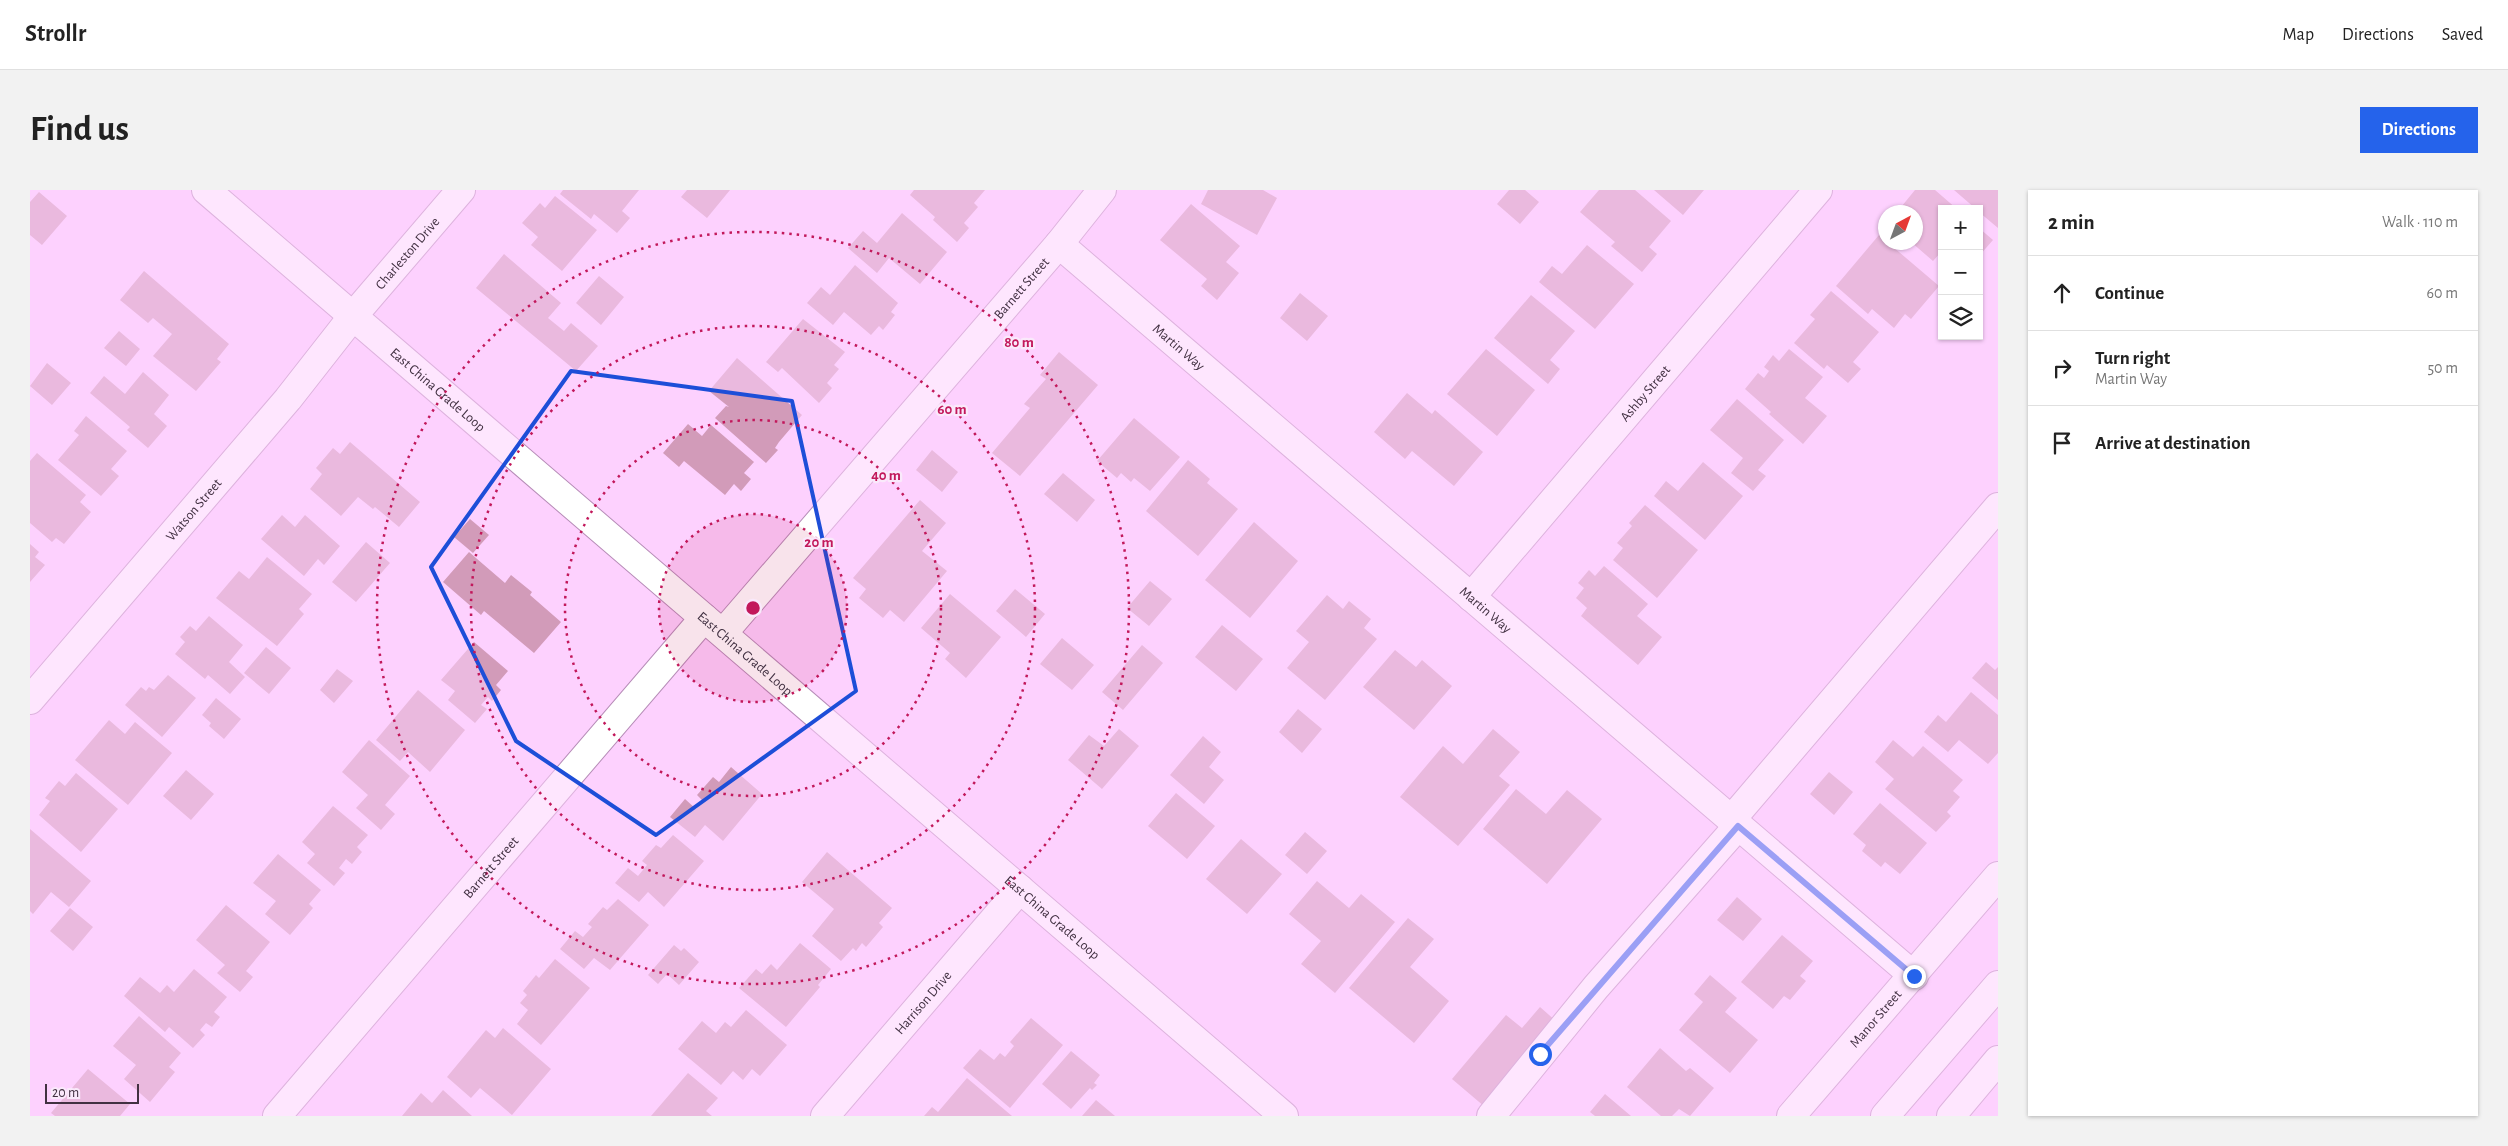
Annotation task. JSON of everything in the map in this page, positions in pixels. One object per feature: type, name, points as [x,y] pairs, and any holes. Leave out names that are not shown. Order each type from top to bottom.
[{"type":"street","name":"East China Grade Loop","points":[[206,190],[1284,1116]]},
{"type":"street","name":"Charleston Drive","points":[[353,316],[461,190]]},
{"type":"street","name":"Barnett Street","points":[[277,1116],[714,626],[1060,244],[1102,190]]},
{"type":"street","name":"Ashby Street","points":[[1470,597],[1818,190]]},
{"type":"street","name":"Martin Way","points":[[1060,244],[1914,976]]},
{"type":"street","name":"Watson Street","points":[[30,700],[288,399],[353,316]]},
{"type":"street","points":[[1491,1116],[1596,987],[1998,507]]},
{"type":"street","name":"Manor Street","points":[[1792,1116],[1998,876]]},
{"type":"street","name":"Harrison Drive","points":[[825,1116],[1020,889]]},
{"type":"street","points":[[1885,1116],[1998,986]]},
{"type":"street","points":[[1950,1116],[1998,1060]]},
{"type":"highlighted area","points":[[571,371],[792,401],[856,691],[656,835],[516,741],[431,567]]},
{"type":"building","points":[[563,190],[639,190],[622,211],[630,218],[617,233],[594,214],[591,219],[560,194]]},
{"type":"building","points":[[687,190],[730,190],[707,218],[681,197]]},
{"type":"building","points":[[914,190],[985,190],[974,203],[978,207],[964,223],[969,228],[957,242],[933,220],[935,217],[910,195]]},
{"type":"building","points":[[1208,190],[1263,190],[1277,198],[1257,235],[1201,204]]},
{"type":"building","points":[[1509,190],[1525,190],[1539,202],[1520,224],[1497,204]]},
{"type":"building","points":[[1599,190],[1635,190],[1671,221],[1649,247],[1657,254],[1642,272],[1611,246],[1615,242],[1580,212]]},
{"type":"building","points":[[1654,190],[1704,190],[1683,215]]},
{"type":"building","points":[[1915,190],[1935,190],[1952,205],[1938,205],[1938,255],[1933,261],[1920,250],[1923,250],[1923,205],[1903,205]]},
{"type":"building","points":[[1954,190],[1998,190],[1998,228],[1983,215],[1983,205],[1971,205]]},
{"type":"building","points":[[39,192],[67,216],[42,245],[30,235],[30,202]]},
{"type":"building","points":[[555,196],[597,230],[562,271],[531,245],[538,237],[522,223],[540,203],[545,208]]},
{"type":"building","points":[[1191,204],[1240,246],[1226,262],[1239,273],[1217,300],[1201,286],[1207,279],[1160,240]]},
{"type":"building","points":[[902,213],[947,252],[920,284],[889,258],[877,273],[848,248],[863,231],[877,243]]},
{"type":"building","points":[[1983,231],[1993,240],[1983,251]]},
{"type":"building","points":[[1878,236],[1878,250],[1897,250],[1938,285],[1938,287],[1911,319],[1905,314],[1894,328],[1872,309],[1868,314],[1836,286]]},
{"type":"building","points":[[1587,245],[1634,284],[1595,329],[1539,282],[1552,266],[1562,274]]},
{"type":"building","points":[[504,254],[561,303],[548,318],[564,331],[571,323],[598,346],[576,371],[476,288]]},
{"type":"building","points":[[855,265],[898,303],[891,312],[895,315],[883,330],[879,326],[871,335],[844,312],[833,325],[807,303],[821,287],[830,295]]},
{"type":"building","points":[[144,271],[229,344],[217,359],[221,362],[196,391],[153,356],[172,334],[153,318],[148,323],[120,300]]},
{"type":"building","points":[[599,276],[624,297],[601,325],[576,303]]},
{"type":"building","points":[[1831,291],[1879,332],[1853,362],[1861,369],[1848,383],[1827,365],[1824,369],[1794,343],[1815,319],[1810,315]]},
{"type":"building","points":[[1300,293],[1328,316],[1307,341],[1280,318]]},
{"type":"building","points":[[1531,295],[1575,331],[1550,360],[1560,369],[1548,384],[1494,338]]},
{"type":"building","points":[[803,319],[845,352],[834,365],[839,369],[827,383],[832,388],[819,403],[782,368],[778,372],[766,362]]},
{"type":"building","points":[[119,331],[140,349],[126,366],[104,348]]},
{"type":"building","points":[[1486,349],[1535,390],[1497,436],[1447,394]]},
{"type":"building","points":[[1789,349],[1823,377],[1805,398],[1827,416],[1803,444],[1769,414],[1771,412],[1745,389],[1758,373],[1764,378],[1769,371],[1764,367],[1773,355],[1779,361]]},
{"type":"building","points":[[1059,352],[1098,385],[1020,476],[992,453],[1030,408],[1024,404],[1046,379],[1040,375]]},
{"type":"building","points":[[737,358],[802,415],[779,442],[775,448],[778,450],[766,463],[715,418],[726,406],[729,407],[709,391]]},
{"type":"building","points":[[47,363],[71,383],[52,405],[30,386]]},
{"type":"building","points":[[143,372],[169,395],[154,414],[167,426],[148,448],[127,430],[130,427],[90,393],[104,376],[125,394]]},
{"type":"building","points":[[1407,393],[1432,414],[1435,410],[1483,452],[1454,486],[1412,451],[1405,459],[1374,432]]},
{"type":"building","points":[[1737,399],[1784,440],[1758,470],[1766,476],[1753,491],[1731,473],[1743,458],[1710,430]]},
{"type":"building","points":[[86,416],[127,451],[111,469],[119,476],[101,496],[58,460],[79,435],[74,431]]},
{"type":"building","points":[[1134,418],[1180,457],[1150,491],[1134,478],[1131,482],[1121,473],[1117,478],[1097,461]]},
{"type":"building","points":[[688,424],[702,436],[711,425],[754,462],[744,473],[751,479],[741,491],[734,484],[725,495],[684,461],[679,467],[663,453]]},
{"type":"building","points":[[350,442],[420,502],[399,527],[375,507],[373,509],[358,497],[341,516],[310,489],[322,474],[316,468],[333,448],[340,454]]},
{"type":"building","points":[[932,450],[958,472],[942,492],[916,470]]},
{"type":"building","points":[[37,453],[86,495],[80,502],[91,512],[64,544],[56,538],[52,542],[30,523],[30,461]]},
{"type":"building","points":[[1188,460],[1210,479],[1207,483],[1238,509],[1198,556],[1146,511]]},
{"type":"building","points":[[1703,462],[1743,496],[1705,540],[1654,496],[1666,481],[1678,491]]},
{"type":"building","points":[[1063,473],[1095,500],[1077,522],[1044,494]]},
{"type":"building","points":[[920,500],[946,523],[922,551],[947,571],[904,622],[890,610],[883,618],[859,598],[866,589],[853,578]]},
{"type":"building","points":[[1645,505],[1698,550],[1657,598],[1613,560],[1623,548],[1617,543],[1632,526],[1629,523]]},
{"type":"building","points":[[282,515],[295,527],[305,515],[340,546],[324,565],[318,559],[304,576],[261,539]]},
{"type":"building","points":[[470,519],[489,535],[473,553],[454,537]]},
{"type":"building","points":[[1254,522],[1298,561],[1250,618],[1205,580]]},
{"type":"building","points":[[366,542],[390,563],[356,602],[332,582]]},
{"type":"building","points":[[30,544],[39,552],[35,557],[45,565],[30,582]]},
{"type":"building","points":[[469,552],[505,583],[511,575],[532,592],[530,595],[561,622],[534,653],[484,611],[481,615],[443,582]]},
{"type":"building","points":[[267,557],[312,594],[299,609],[304,614],[277,646],[216,598],[239,571],[249,579]]},
{"type":"building","points":[[1604,566],[1648,604],[1637,616],[1662,637],[1638,665],[1581,616],[1587,608],[1576,598],[1584,588],[1578,583],[1589,570],[1595,576]]},
{"type":"building","points":[[1150,581],[1172,599],[1149,626],[1127,608]]},
{"type":"building","points":[[1015,589],[1045,614],[1026,637],[996,611]]},
{"type":"building","points":[[950,594],[1001,637],[966,678],[945,659],[950,653],[921,628]]},
{"type":"building","points":[[1327,595],[1343,609],[1349,601],[1371,619],[1364,628],[1377,639],[1325,700],[1287,668],[1309,642],[1296,631]]},
{"type":"building","points":[[209,616],[243,645],[229,662],[245,677],[230,694],[208,675],[205,679],[175,654],[185,642],[180,637],[190,626],[196,631]]},
{"type":"building","points":[[1222,625],[1263,659],[1236,691],[1195,657]]},
{"type":"building","points":[[1062,638],[1094,665],[1072,690],[1040,664]]},
{"type":"building","points":[[474,642],[508,671],[496,685],[501,690],[492,701],[488,697],[481,705],[487,709],[475,723],[448,700],[455,691],[441,680]]},
{"type":"building","points":[[1142,645],[1163,663],[1123,710],[1102,692]]},
{"type":"building","points":[[266,647],[291,668],[269,694],[244,673]]},
{"type":"building","points":[[1395,650],[1416,667],[1422,660],[1452,686],[1414,730],[1363,687]]},
{"type":"building","points":[[1986,662],[1995,670],[1998,667],[1998,700],[1972,678]]},
{"type":"building","points":[[337,669],[353,681],[334,703],[320,690]]},
{"type":"building","points":[[168,675],[196,698],[162,737],[125,705],[141,687],[146,691],[149,687],[154,690]]},
{"type":"building","points":[[418,690],[465,730],[430,772],[408,752],[400,761],[376,740]]},
{"type":"building","points":[[1971,692],[1998,715],[1998,753],[1988,764],[1959,740],[1948,752],[1924,732],[1938,715],[1946,722]]},
{"type":"building","points":[[216,698],[241,719],[224,739],[209,726],[211,723],[202,715]]},
{"type":"building","points":[[1298,709],[1322,729],[1302,753],[1279,732]]},
{"type":"building","points":[[109,720],[125,734],[135,722],[172,753],[128,805],[75,760]]},
{"type":"building","points":[[1119,729],[1139,746],[1102,789],[1068,760],[1089,735],[1104,746]]},
{"type":"building","points":[[1493,729],[1520,752],[1499,776],[1510,785],[1458,846],[1400,797],[1443,746],[1463,764]]},
{"type":"building","points":[[1203,736],[1221,752],[1209,767],[1224,780],[1204,804],[1170,775]]},
{"type":"building","points":[[369,740],[410,776],[385,805],[395,814],[381,830],[356,808],[368,795],[342,772]]},
{"type":"building","points":[[1893,740],[1913,757],[1923,746],[1963,780],[1953,791],[1960,797],[1947,812],[1951,816],[1936,832],[1885,789],[1894,779],[1875,762]]},
{"type":"building","points":[[731,767],[762,794],[723,841],[705,825],[695,837],[670,817],[685,799],[696,809],[703,801],[697,795],[713,777],[719,782]]},
{"type":"building","points":[[186,770],[214,794],[191,820],[163,796]]},
{"type":"building","points":[[1829,772],[1853,792],[1834,815],[1810,794]]},
{"type":"building","points":[[76,773],[118,809],[81,852],[39,815],[50,801],[45,798],[59,781],[65,786]]},
{"type":"building","points":[[1516,789],[1546,814],[1567,790],[1602,819],[1547,884],[1483,829]]},
{"type":"building","points":[[1176,793],[1215,826],[1187,859],[1148,826]]},
{"type":"building","points":[[1880,803],[1927,843],[1900,874],[1885,862],[1881,867],[1862,851],[1866,845],[1853,834]]},
{"type":"building","points":[[333,806],[368,835],[357,847],[362,852],[352,864],[346,859],[339,868],[345,873],[334,886],[307,863],[315,854],[302,842]]},
{"type":"building","points":[[30,829],[91,881],[69,907],[51,892],[33,914],[30,911]]},
{"type":"building","points":[[1305,832],[1327,851],[1307,874],[1285,855]]},
{"type":"building","points":[[673,835],[704,861],[664,907],[648,892],[639,902],[615,883],[628,868],[638,876],[647,865],[642,861],[656,845],[661,848]]},
{"type":"building","points":[[1241,839],[1282,874],[1247,914],[1206,879]]},
{"type":"building","points":[[827,852],[892,908],[879,923],[883,927],[866,947],[862,943],[856,951],[853,948],[841,961],[812,936],[834,909],[802,882]]},
{"type":"building","points":[[278,854],[321,890],[309,904],[313,908],[290,935],[265,914],[276,901],[253,883]]},
{"type":"building","points":[[1317,881],[1349,908],[1361,894],[1395,922],[1335,993],[1301,964],[1321,941],[1289,914]]},
{"type":"building","points":[[1737,897],[1762,919],[1743,941],[1717,920]]},
{"type":"building","points":[[618,899],[649,925],[610,970],[594,958],[584,969],[560,949],[575,931],[583,937],[592,927],[588,924],[603,907],[607,910]]},
{"type":"building","points":[[226,905],[270,942],[246,971],[253,977],[240,992],[217,973],[225,965],[196,940]]},
{"type":"building","points":[[70,908],[93,927],[73,951],[50,931]]},
{"type":"building","points":[[1408,918],[1434,939],[1410,967],[1449,1001],[1414,1043],[1349,988]]},
{"type":"building","points":[[1782,935],[1813,961],[1800,976],[1806,981],[1790,1000],[1784,996],[1773,1009],[1741,982]]},
{"type":"building","points":[[800,943],[831,969],[818,985],[820,987],[786,1027],[739,988],[756,969],[762,974],[771,964],[777,970]]},
{"type":"building","points":[[674,945],[681,951],[684,948],[699,962],[679,985],[667,974],[658,984],[648,975]]},
{"type":"building","points":[[555,959],[590,988],[541,1045],[517,1024],[528,1010],[520,1003],[527,995],[523,991],[536,975],[539,978]]},
{"type":"building","points":[[194,969],[227,997],[214,1012],[220,1017],[212,1027],[206,1023],[200,1030],[205,1035],[193,1048],[169,1027],[165,1032],[124,996],[140,977],[160,993],[167,985],[174,992]]},
{"type":"building","points":[[1710,975],[1737,998],[1725,1012],[1758,1040],[1730,1073],[1679,1030],[1703,1002],[1694,994]]},
{"type":"building","points":[[1540,1007],[1557,1022],[1485,1107],[1452,1079],[1506,1015],[1522,1028]]},
{"type":"building","points":[[746,1010],[787,1045],[760,1076],[752,1069],[743,1080],[733,1071],[721,1085],[678,1049],[702,1021],[716,1033],[725,1022],[731,1027]]},
{"type":"building","points":[[139,1016],[181,1053],[169,1067],[175,1072],[150,1102],[124,1079],[136,1065],[113,1046]]},
{"type":"building","points":[[1031,1018],[1063,1045],[1010,1108],[963,1068],[980,1049],[994,1060],[1000,1053],[1005,1057],[1014,1046],[1010,1042]]},
{"type":"building","points":[[503,1028],[551,1069],[512,1115],[480,1088],[471,1098],[447,1077],[486,1030],[495,1038]]},
{"type":"building","points":[[1660,1048],[1686,1071],[1690,1068],[1714,1088],[1690,1116],[1679,1109],[1672,1116],[1661,1116],[1627,1087]]},
{"type":"building","points":[[1071,1051],[1100,1075],[1094,1083],[1097,1085],[1092,1090],[1090,1088],[1071,1109],[1042,1084]]},
{"type":"building","points":[[88,1069],[130,1104],[120,1116],[55,1116],[51,1113]]},
{"type":"building","points":[[688,1073],[718,1098],[706,1111],[712,1116],[651,1116]]},
{"type":"building","points":[[967,1078],[1012,1116],[924,1116],[932,1107],[938,1112]]},
{"type":"building","points":[[443,1090],[472,1116],[402,1116],[421,1093],[432,1103]]},
{"type":"building","points":[[1605,1094],[1631,1116],[1595,1116],[1590,1112]]},
{"type":"building","points":[[1096,1100],[1115,1116],[1082,1116]]},
{"type":"route","points":[[1540,1054],[1596,987],[1738,826],[1914,976]]}]
